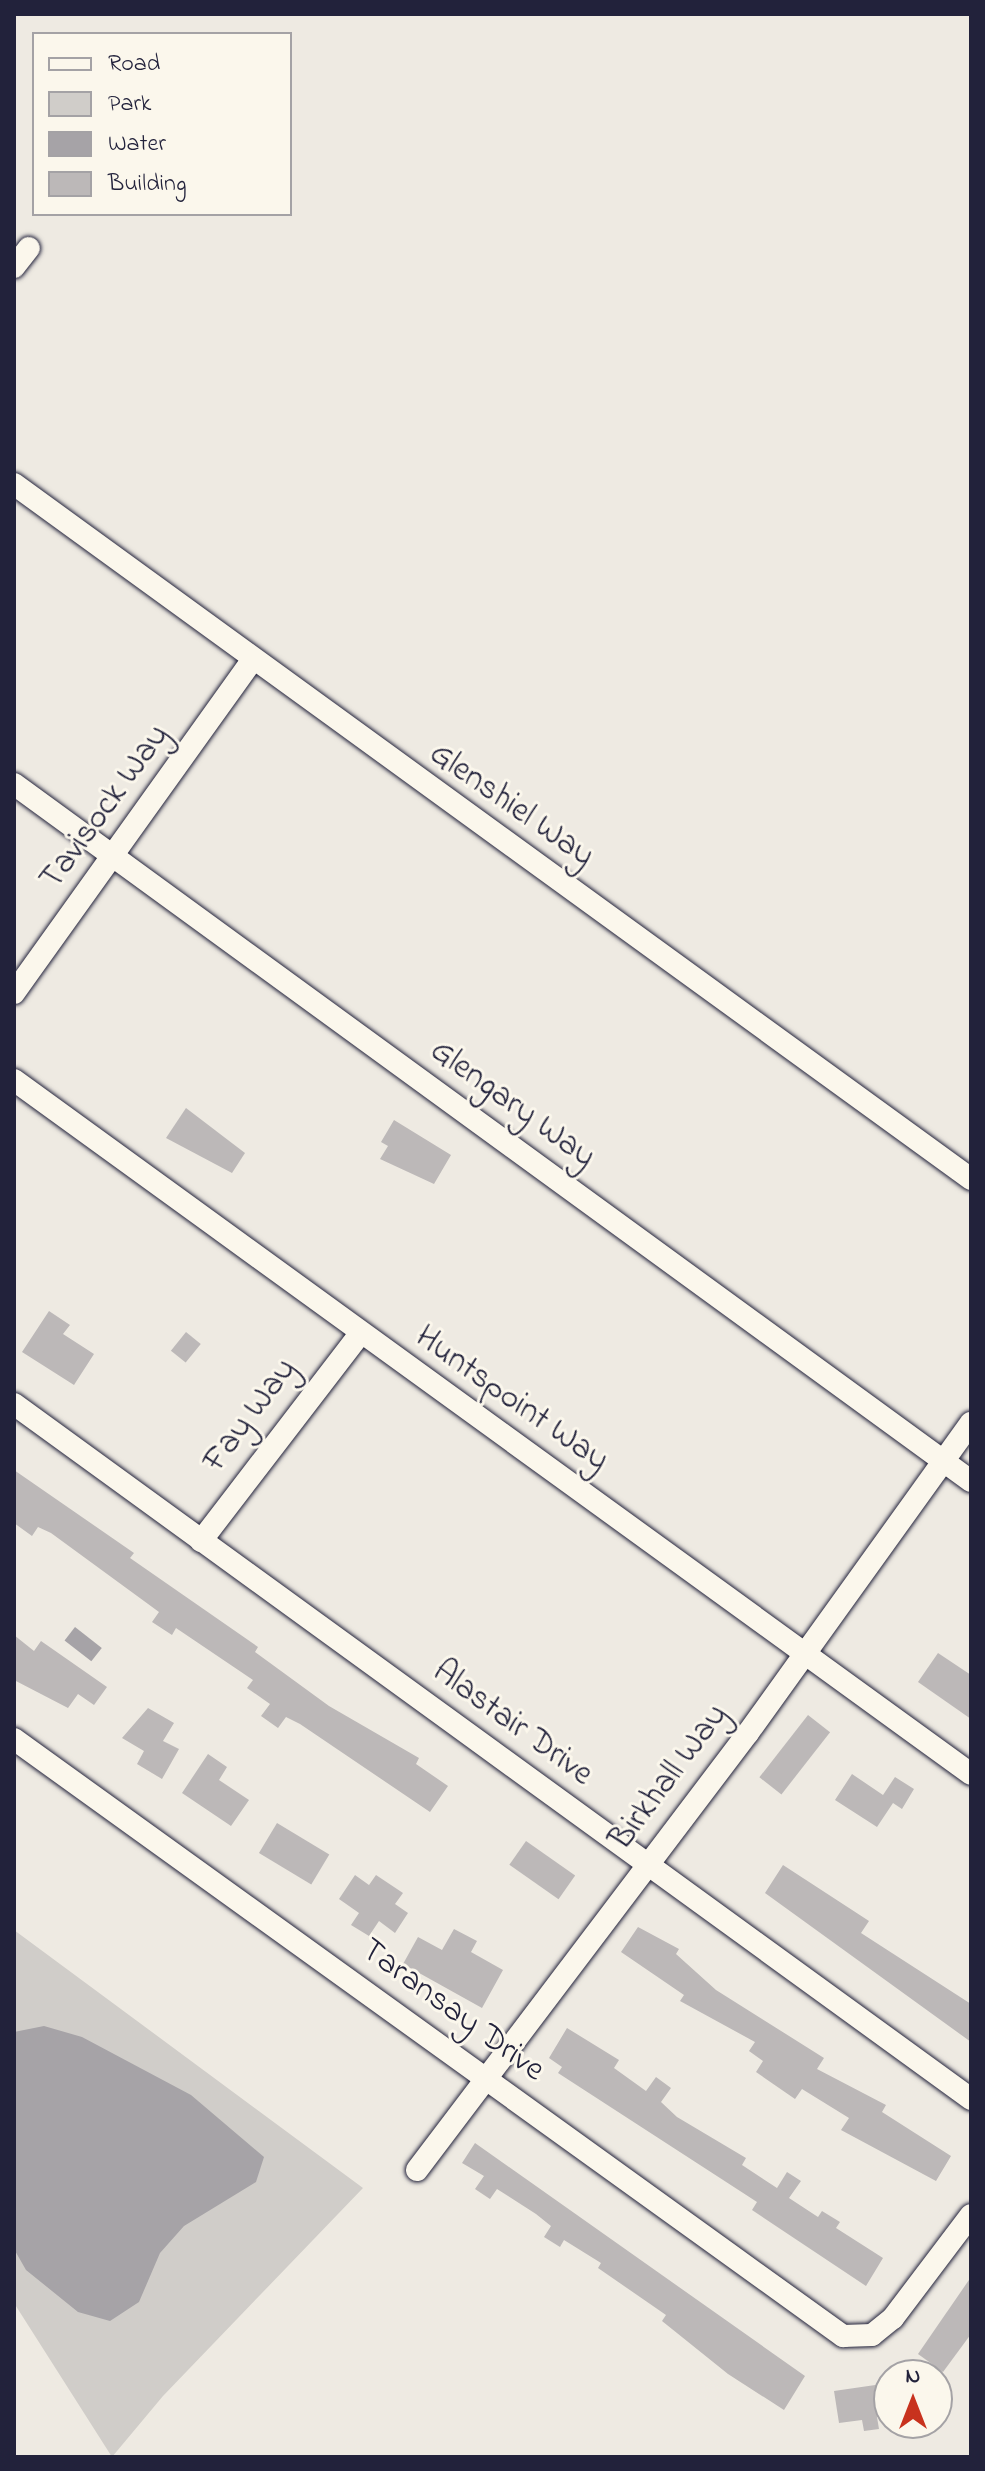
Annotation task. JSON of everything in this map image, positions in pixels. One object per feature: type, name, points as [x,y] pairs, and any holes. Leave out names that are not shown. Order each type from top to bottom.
[{"type":"street","points":[[14,267],[29,248]]},
{"type":"street","name":"Glenshiel Way","points":[[14,484],[252,661],[971,1179]]},
{"type":"street","name":"Tavisock Way","points":[[14,993],[252,661]]},
{"type":"street","name":"Glengary Way","points":[[14,784],[971,1481]]},
{"type":"street","name":"Huntspoint Way","points":[[14,1080],[360,1334],[971,1774]]},
{"type":"street","name":"Fay Way","points":[[201,1541],[360,1334]]},
{"type":"street","name":"Alastair Drive","points":[[14,1404],[971,2099]]},
{"type":"street","name":"Birkhall Way","points":[[417,2170],[806,1653],[971,1423]]},
{"type":"street","name":"Taransay Drive","points":[[14,1739],[849,2338],[872,2335],[893,2318],[971,2215]]},
{"type":"green space","points":[[14,1930],[363,2188],[163,2396],[112,2457],[14,2303]]},
{"type":"water","points":[[75,1627],[102,1648],[91,1661],[65,1640]]},
{"type":"water","points":[[44,2026],[82,2037],[191,2095],[264,2157],[256,2182],[184,2226],[160,2253],[139,2302],[110,2321],[78,2312],[26,2270],[14,2249],[14,2032]]},
{"type":"building","points":[[186,1108],[245,1153],[232,1173],[166,1138]]},
{"type":"building","points":[[394,1120],[451,1155],[434,1184],[380,1159],[388,1146],[381,1142]]},
{"type":"building","points":[[49,1311],[70,1325],[63,1334],[94,1354],[74,1385],[22,1352]]},
{"type":"building","points":[[186,1332],[201,1344],[186,1363],[171,1351]]},
{"type":"building","points":[[14,1470],[134,1553],[130,1558],[258,1647],[255,1652],[329,1706],[419,1758],[416,1764],[448,1786],[430,1812],[300,1724],[286,1717],[278,1728],[261,1716],[270,1704],[247,1688],[253,1680],[176,1628],[172,1635],[152,1622],[159,1612],[51,1533],[38,1527],[32,1536],[14,1523]]},
{"type":"building","points":[[14,1635],[34,1651],[41,1641],[107,1687],[94,1705],[78,1694],[68,1708],[14,1680]]},
{"type":"building","points":[[938,1653],[971,1675],[971,1719],[918,1682]]},
{"type":"building","points":[[148,1708],[174,1723],[163,1741],[179,1749],[162,1779],[137,1764],[144,1751],[122,1738]]},
{"type":"building","points":[[808,1715],[830,1732],[781,1794],[759,1777]]},
{"type":"building","points":[[208,1754],[227,1767],[219,1780],[249,1800],[231,1826],[182,1793]]},
{"type":"building","points":[[852,1774],[883,1795],[895,1777],[914,1789],[902,1809],[893,1803],[877,1827],[835,1800]]},
{"type":"building","points":[[277,1823],[329,1854],[311,1884],[259,1853]]},
{"type":"building","points":[[526,1841],[575,1875],[559,1899],[509,1865]]},
{"type":"building","points":[[783,1865],[869,1921],[861,1933],[971,2004],[971,2042],[765,1893]]},
{"type":"building","points":[[355,1875],[369,1885],[376,1875],[403,1893],[395,1904],[408,1913],[395,1933],[379,1921],[369,1936],[351,1925],[359,1913],[339,1899]]},
{"type":"building","points":[[638,1927],[679,1949],[676,1954],[716,1990],[824,2058],[817,2069],[886,2105],[882,2112],[951,2156],[936,2181],[841,2130],[849,2118],[802,2089],[795,2099],[756,2072],[763,2061],[749,2051],[755,2042],[680,2001],[684,1995],[621,1952]]},
{"type":"building","points":[[454,1929],[477,1941],[471,1952],[503,1970],[482,2008],[403,1964],[418,1937],[442,1950]]},
{"type":"building","points":[[567,2028],[619,2060],[614,2068],[646,2091],[656,2077],[671,2088],[661,2102],[677,2117],[746,2158],[742,2165],[777,2188],[787,2172],[801,2181],[789,2198],[818,2217],[822,2211],[840,2222],[836,2228],[883,2258],[866,2286],[752,2210],[757,2202],[558,2073],[562,2067],[549,2058]]},
{"type":"building","points":[[475,2143],[805,2376],[784,2410],[728,2374],[662,2321],[666,2315],[598,2268],[601,2263],[564,2240],[560,2247],[544,2237],[551,2226],[536,2214],[497,2189],[490,2199],[475,2189],[484,2176],[462,2163]]},
{"type":"building","points":[[971,2277],[971,2334],[953,2359],[925,2359],[918,2354]]},
{"type":"building","points":[[873,2385],[873,2430],[864,2431],[862,2420],[839,2423],[834,2391]]}]
